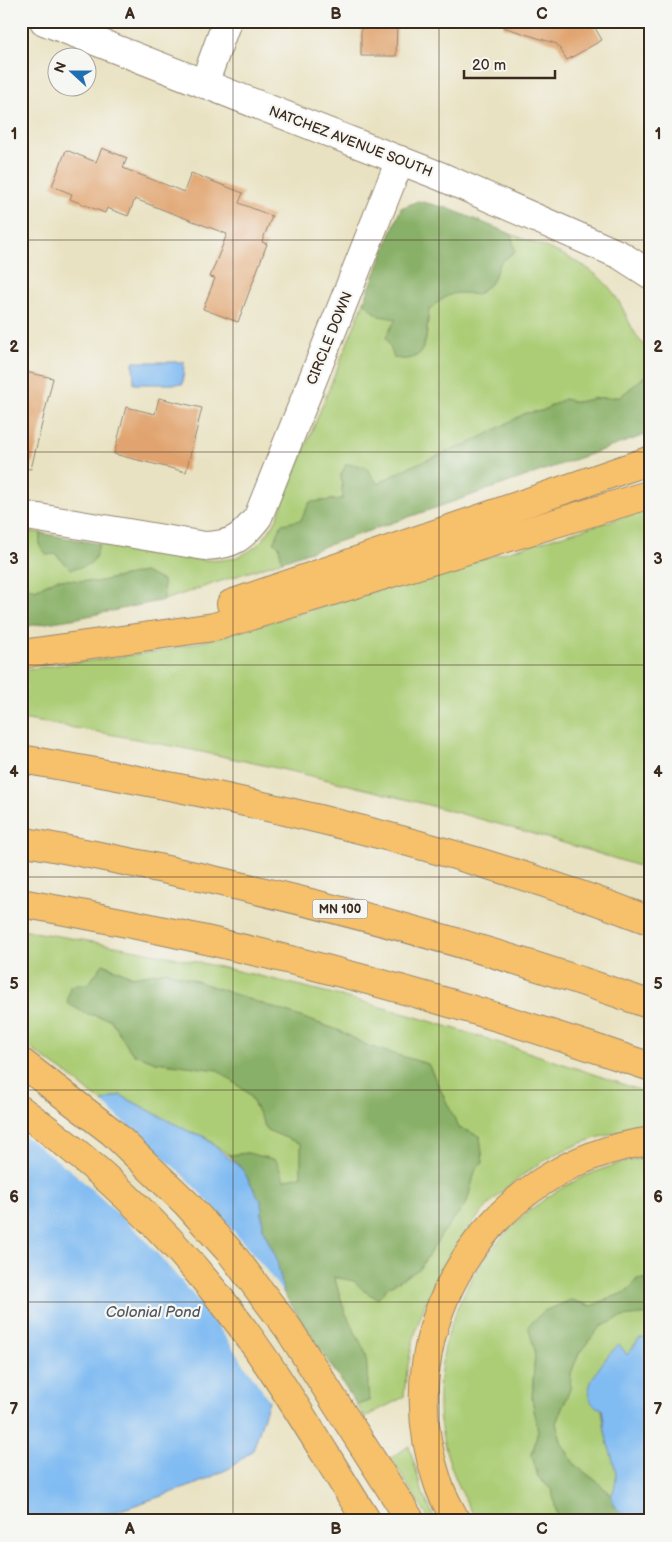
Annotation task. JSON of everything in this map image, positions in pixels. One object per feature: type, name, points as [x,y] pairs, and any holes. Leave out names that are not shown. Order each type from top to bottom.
[{"type":"highway","points":[[99,644],[237,602],[651,460]]},
{"type":"highway","points":[[21,654],[214,627],[651,494]]},
{"type":"highway","points":[[21,759],[136,780],[369,833],[531,878],[651,920]]},
{"type":"highway","name":"MN 100","points":[[21,841],[191,874],[324,905],[464,944],[651,1005]]},
{"type":"highway","points":[[21,903],[128,922],[333,970],[447,1000],[651,1067]]},
{"type":"highway","points":[[21,1062],[118,1137],[186,1203],[231,1253],[288,1328],[411,1521]]},
{"type":"highway","points":[[21,1110],[63,1140],[104,1176],[145,1215],[210,1285],[270,1367],[367,1521]]},
{"type":"highway","points":[[456,1521],[438,1484],[426,1425],[424,1393],[426,1365],[433,1331],[455,1276],[482,1235],[503,1211],[530,1189],[582,1158],[616,1147],[651,1141]]},
{"type":"street","name":"NATCHEZ AVENUE SOUTH","points":[[44,21],[400,160],[620,255],[651,275]]},
{"type":"street","points":[[204,84],[227,21]]},
{"type":"street","name":"CIRCLE DOWN","points":[[21,515],[205,546],[224,545],[246,532],[258,517],[400,160]]},
{"type":"green space","points":[[418,201],[447,208],[511,234],[515,251],[500,263],[492,282],[477,295],[456,293],[441,300],[429,310],[426,338],[420,353],[406,359],[394,358],[386,336],[396,319],[379,316],[364,302],[401,208]]},
{"type":"green space","points":[[511,234],[556,251],[584,266],[609,287],[618,300],[636,334],[651,352],[651,371],[620,397],[597,398],[577,402],[564,399],[542,411],[526,413],[472,443],[409,467],[377,484],[341,475],[343,499],[310,502],[301,520],[279,546],[282,561],[164,600],[163,581],[144,572],[96,582],[57,579],[35,590],[21,583],[21,530],[41,533],[39,545],[55,554],[71,569],[90,562],[99,544],[202,560],[231,559],[244,554],[267,535],[277,518],[364,302],[379,316],[397,318],[394,358],[406,359],[414,357],[420,353],[424,346],[429,310],[441,300],[456,293],[477,295],[492,282],[500,263],[515,251]]},
{"type":"green space","points":[[651,371],[651,433],[282,561],[279,546],[274,542],[282,524],[301,520],[310,502],[343,499],[341,475],[346,464],[365,466],[378,484],[409,467],[472,442],[526,413],[542,411],[564,399],[577,402],[597,398],[620,397]]},
{"type":"green space","points":[[651,509],[651,870],[496,823],[339,782],[180,748],[21,719],[21,670],[162,651],[213,639]]},
{"type":"green space","points":[[41,533],[99,544],[96,556],[91,563],[83,567],[71,569],[56,554],[47,555],[39,545]]},
{"type":"green space","points":[[144,572],[163,581],[164,600],[78,618],[21,627],[21,583],[35,590],[57,579],[96,582]]},
{"type":"green space","points":[[21,930],[138,950],[253,974],[370,1004],[451,1028],[651,1094],[651,1125],[601,1137],[565,1150],[522,1176],[494,1200],[469,1227],[448,1257],[431,1290],[418,1325],[409,1360],[404,1397],[365,1417],[357,1405],[369,1401],[366,1354],[345,1312],[334,1276],[354,1281],[364,1291],[378,1298],[388,1287],[419,1269],[442,1234],[467,1202],[476,1168],[483,1163],[480,1136],[459,1128],[428,1064],[370,1047],[338,1030],[167,971],[133,977],[104,964],[84,1013],[110,1019],[132,1053],[156,1062],[218,1070],[249,1094],[267,1130],[301,1144],[301,1176],[283,1180],[248,1153],[229,1155],[203,1136],[188,1131],[120,1095],[101,1102],[67,1074],[21,1042]]},
{"type":"green space","points":[[103,964],[133,977],[167,971],[338,1030],[370,1047],[428,1064],[459,1128],[480,1136],[483,1163],[476,1168],[467,1202],[442,1234],[419,1269],[388,1287],[378,1299],[364,1291],[354,1281],[334,1277],[345,1312],[366,1354],[369,1401],[357,1405],[284,1294],[276,1257],[263,1230],[261,1201],[242,1169],[229,1155],[248,1153],[276,1160],[284,1180],[301,1176],[301,1144],[267,1130],[249,1094],[218,1070],[156,1062],[132,1053],[110,1019],[84,1013],[67,1003],[70,986],[89,983]]},
{"type":"green space","points":[[651,1157],[651,1279],[637,1279],[628,1291],[591,1306],[571,1300],[535,1351],[532,1399],[538,1431],[532,1455],[538,1477],[552,1490],[558,1521],[477,1521],[450,1465],[442,1434],[439,1404],[443,1359],[454,1316],[473,1276],[499,1241],[530,1210],[567,1185],[607,1167]]},
{"type":"green space","points":[[637,1279],[651,1279],[651,1314],[622,1317],[600,1327],[579,1353],[571,1373],[570,1389],[556,1423],[562,1444],[575,1465],[600,1484],[611,1496],[616,1509],[637,1516],[643,1514],[649,1521],[558,1521],[552,1490],[538,1477],[532,1455],[538,1431],[532,1399],[535,1351],[528,1326],[544,1311],[571,1300],[591,1306],[628,1291]]},
{"type":"green space","points":[[651,1314],[651,1337],[639,1339],[627,1356],[619,1345],[602,1366],[603,1420],[616,1473],[616,1481],[611,1496],[600,1484],[575,1465],[562,1444],[556,1423],[570,1389],[571,1373],[579,1353],[600,1327],[622,1317]]},
{"type":"green space","points":[[409,1446],[423,1494],[436,1521],[430,1521],[391,1458]]},
{"type":"water","points":[[133,362],[184,362],[183,384],[134,384]]},
{"type":"water","name":"Colonial Pond","points":[[120,1095],[188,1131],[203,1136],[242,1169],[261,1201],[263,1230],[276,1257],[284,1294],[279,1370],[253,1450],[230,1468],[194,1485],[103,1516],[83,1521],[21,1521],[21,1099],[101,1102]]},
{"type":"water","points":[[651,1337],[651,1521],[649,1521],[643,1514],[632,1519],[616,1509],[611,1496],[616,1481],[616,1473],[606,1436],[602,1409],[593,1404],[589,1396],[589,1387],[599,1368],[619,1344],[627,1355],[639,1339]]},
{"type":"pier","points":[[21,1096],[98,1099],[184,1176],[264,1267],[286,1297],[287,1330],[281,1370],[271,1403],[208,1312],[142,1236],[74,1173],[21,1133]]},
{"type":"building","points":[[361,21],[397,21],[396,56],[361,56]]},
{"type":"building","points":[[504,21],[591,21],[602,40],[567,60],[557,44],[503,27]]},
{"type":"building","points":[[102,148],[127,158],[123,168],[184,192],[191,173],[243,193],[239,203],[272,216],[262,242],[267,244],[238,322],[203,309],[215,278],[210,277],[227,234],[135,199],[128,216],[107,208],[105,213],[70,199],[72,194],[52,186],[66,150],[96,162]]},
{"type":"building","points":[[21,371],[53,378],[31,469],[21,468]]},
{"type":"building","points":[[159,398],[202,408],[186,472],[114,454],[126,407],[155,414]]}]
